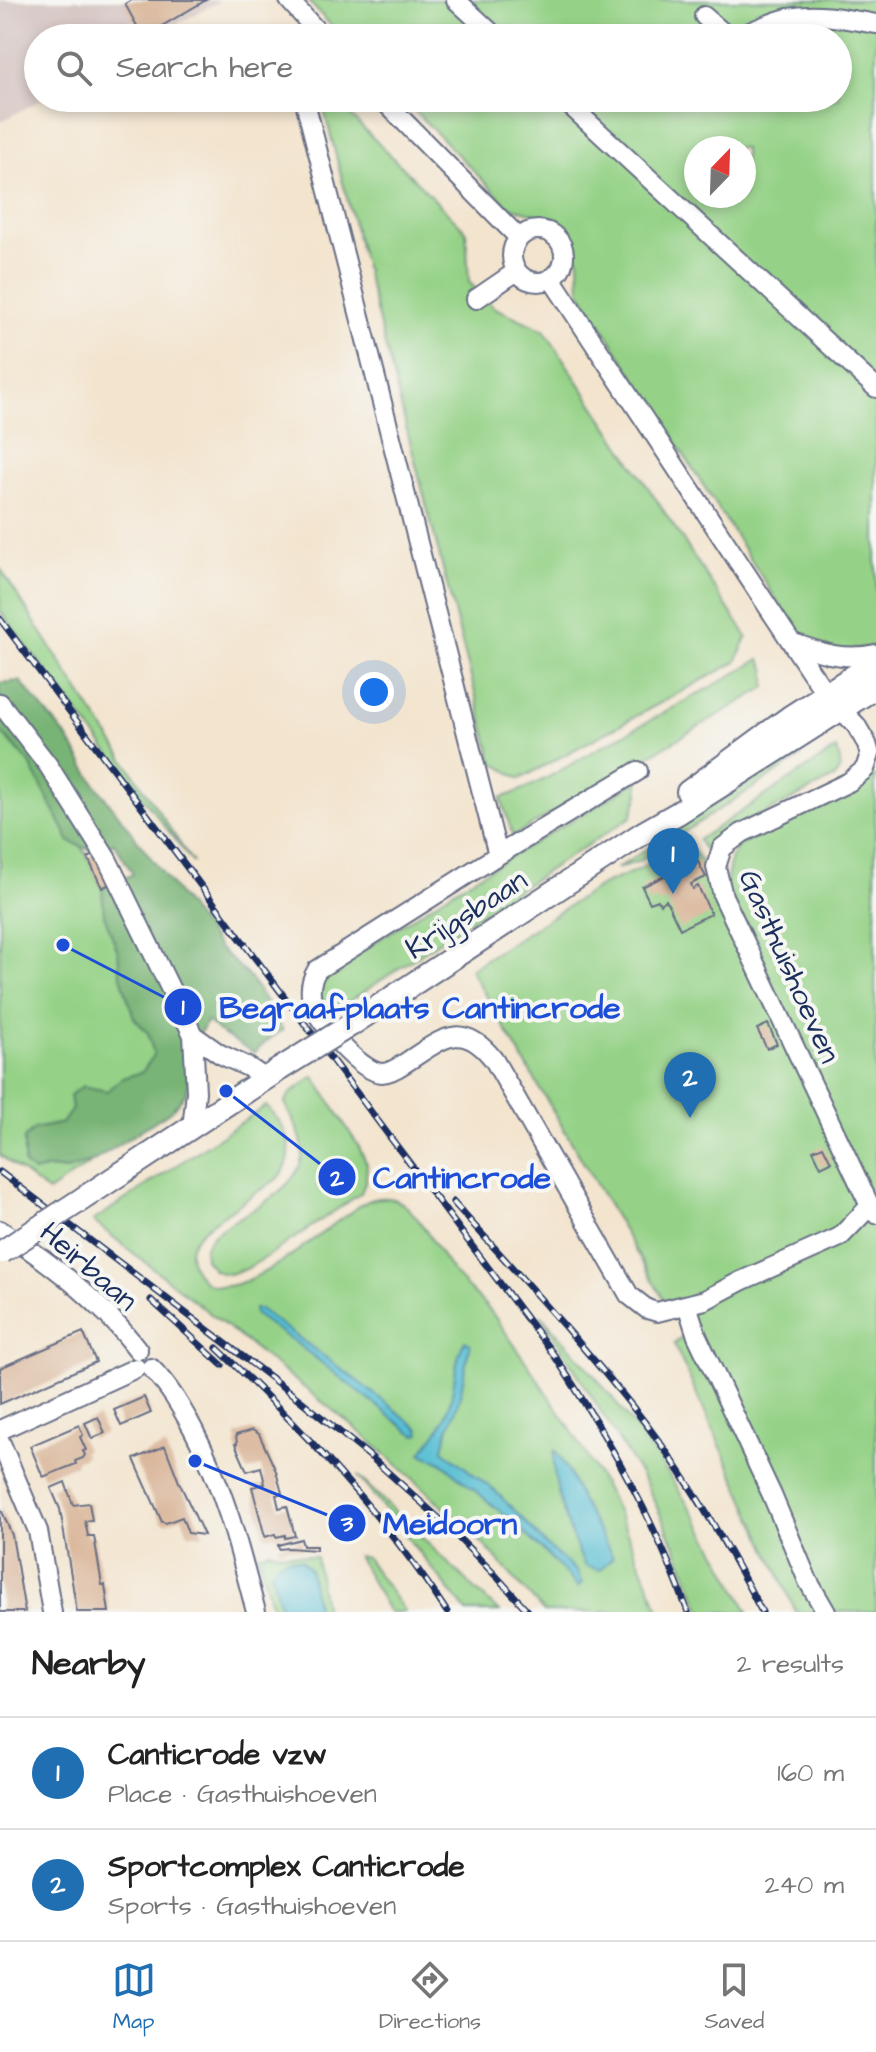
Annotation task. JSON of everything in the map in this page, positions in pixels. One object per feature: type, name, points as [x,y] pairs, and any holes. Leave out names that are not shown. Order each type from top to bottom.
[{"type":"main road","name":"Krijgsbaan","points":[[1,1245],[67,1209],[678,813],[834,702],[876,662]]},
{"type":"main road","name":"Krijgsbaan","points":[[834,702],[876,687]]},
{"type":"street","points":[[289,0],[310,24]]},
{"type":"street","points":[[456,0],[482,24]]},
{"type":"street","points":[[704,16],[714,24]]},
{"type":"street","points":[[772,24],[798,17],[836,17],[876,24]]},
{"type":"street","points":[[308,112],[498,855],[638,771]]},
{"type":"street","points":[[395,112],[519,238]]},
{"type":"street","points":[[577,112],[876,388]]},
{"type":"street","points":[[543,230],[558,239],[564,256],[558,272],[544,281],[529,280],[517,271],[512,254],[519,238],[526,232],[543,230]]},
{"type":"street","points":[[476,299],[517,271]]},
{"type":"street","points":[[551,278],[791,642],[834,702]]},
{"type":"street","points":[[791,642],[844,658],[876,654]]},
{"type":"street","name":"Gasthuishoeven","points":[[498,855],[317,970],[310,985],[316,1013],[349,1055],[367,1068],[383,1073],[452,1036],[475,1040],[494,1060],[629,1295],[653,1312],[705,1300],[840,1237],[873,1210],[723,896],[716,867],[722,848],[742,833],[849,782],[865,769],[870,754],[867,744],[856,725],[834,702]]},
{"type":"street","points":[[0,703],[48,765],[107,859],[193,1035],[196,1092],[192,1128]]},
{"type":"street","points":[[193,1035],[220,1054],[273,1074]]},
{"type":"street","name":"Heirbaan","points":[[1,1245],[24,1245],[78,1287],[118,1324],[142,1362],[164,1381],[178,1401],[211,1464],[233,1523],[256,1612]]},
{"type":"street","points":[[687,1305],[697,1336],[772,1495],[808,1581],[826,1612]]},
{"type":"street","points":[[0,1430],[142,1362]]},
{"type":"street","points":[[0,1441],[38,1531],[52,1612]]},
{"type":"shaded area","points":[[0,0],[221,0],[178,24],[24,24],[24,109],[0,122]]},
{"type":"green space","points":[[307,0],[876,0],[876,646],[838,651],[807,639],[795,629],[580,292],[579,260],[559,220],[509,207],[416,112],[852,112],[852,24],[330,24]]},
{"type":"green space","points":[[325,112],[347,112],[466,231],[469,282],[493,307],[544,330],[747,637],[736,662],[520,779],[493,762]]},
{"type":"green space","points":[[0,568],[84,699],[193,863],[0,611]]},
{"type":"green space","points":[[760,659],[766,670],[766,687],[513,836],[501,798],[551,776]]},
{"type":"green space","points":[[20,681],[67,737],[96,785],[219,948],[248,976],[283,1030],[254,1053],[207,1021],[192,1047],[193,1071],[186,1093],[172,1110],[95,1160],[67,1170],[49,1168],[33,1172],[24,1165],[24,1139],[34,1129],[62,1123],[72,1109],[70,1095],[83,1086],[107,1091],[122,1078],[142,1072],[154,1055],[148,1033],[134,1018],[120,973],[118,952],[104,915],[102,888],[133,874],[114,843],[98,853],[70,842],[29,762],[0,731],[0,683]]},
{"type":"green space","points":[[0,719],[56,802],[86,854],[119,928],[168,1054],[33,1172],[49,1168],[67,1170],[95,1160],[48,1192],[0,1155]]},
{"type":"green space","points":[[836,749],[840,764],[834,778],[710,841],[704,849],[698,840]]},
{"type":"green space","points":[[798,750],[801,757],[637,862],[616,869]]},
{"type":"green space","points":[[875,776],[876,1612],[796,1612],[674,1344],[687,1334],[470,969],[587,894],[640,869],[679,844],[697,855],[714,889],[726,885],[731,857],[738,846]]},
{"type":"green space","points":[[638,781],[639,794],[631,817],[345,1004],[343,1001],[325,1012],[318,1004],[321,982],[330,972],[459,887]]},
{"type":"green space","points":[[314,1076],[367,1164],[361,1193],[246,1269],[229,1274],[214,1270],[205,1259],[205,1247],[210,1239],[280,1191],[298,1170],[302,1144],[285,1103],[290,1094]]},
{"type":"green space","points":[[266,1106],[288,1140],[285,1169],[276,1180],[209,1225],[196,1238],[190,1254],[199,1276],[215,1286],[235,1284],[259,1275],[284,1260],[370,1200],[388,1198],[402,1203],[418,1219],[455,1275],[495,1317],[569,1427],[616,1509],[660,1612],[544,1612],[486,1547],[354,1427],[93,1221]]},
{"type":"green space","points":[[541,1315],[599,1381],[654,1454],[704,1531],[748,1612],[702,1612],[646,1484]]},
{"type":"green space","points":[[357,1475],[499,1612],[467,1612]]},
{"type":"green space","points":[[269,1551],[316,1557],[325,1612],[273,1612],[258,1554]]},
{"type":"green space","points":[[357,1556],[366,1558],[405,1612],[389,1612]]},
{"type":"water","points":[[254,1309],[260,1309],[360,1383],[419,1429],[420,1434],[409,1431],[254,1314]]},
{"type":"water","points":[[465,1341],[470,1344],[461,1389],[443,1450],[495,1491],[547,1546],[576,1571],[582,1583],[578,1587],[489,1502],[440,1461],[421,1453],[446,1415],[458,1357]]},
{"type":"water","points":[[555,1450],[613,1557],[600,1570],[585,1566],[568,1525],[555,1476]]},
{"type":"water","points":[[289,1558],[301,1560],[310,1570],[317,1612],[281,1612],[271,1571],[278,1562]]},
{"type":"building","points":[[132,0],[206,0],[165,24],[136,24],[125,4]]},
{"type":"building","points":[[98,853],[112,883],[102,888],[88,858]]},
{"type":"building","points":[[697,860],[706,877],[691,884],[693,889],[698,886],[711,914],[680,929],[666,900],[660,904],[658,900],[650,903],[642,887]]},
{"type":"building","points":[[768,1024],[777,1044],[767,1049],[757,1029]]},
{"type":"building","points":[[823,1146],[831,1162],[821,1167],[813,1150]]},
{"type":"building","points":[[83,1332],[96,1362],[0,1404],[0,1368]]},
{"type":"building","points":[[144,1397],[151,1413],[121,1426],[114,1410]]},
{"type":"building","points":[[98,1417],[105,1433],[92,1439],[85,1423]]},
{"type":"building","points":[[79,1425],[86,1450],[83,1451],[83,1458],[75,1461],[76,1464],[43,1477],[30,1446]]},
{"type":"building","points":[[252,1430],[259,1434],[276,1471],[282,1493],[276,1495],[279,1508],[287,1506],[295,1536],[285,1538],[285,1535],[276,1537],[275,1534],[265,1537],[252,1487],[265,1484],[261,1467],[247,1471],[235,1444],[236,1435]]},
{"type":"building","points":[[165,1446],[204,1535],[188,1533],[182,1517],[162,1522],[134,1459]]},
{"type":"building","points":[[65,1482],[73,1505],[89,1503],[92,1520],[85,1521],[88,1536],[94,1536],[109,1612],[77,1612],[60,1509],[51,1488]]},
{"type":"building","points":[[0,1507],[12,1535],[25,1612],[0,1612]]},
{"type":"building","points":[[301,1539],[303,1546],[316,1546],[316,1550],[279,1549],[278,1545]]},
{"type":"railway","points":[[0,619],[554,1355],[628,1479],[661,1544],[688,1612]]},
{"type":"railway","points":[[0,1172],[372,1458],[442,1521],[529,1612]]},
{"type":"railway","points":[[453,1202],[617,1387],[657,1438],[705,1510],[762,1612]]},
{"type":"railway","points":[[151,1300],[222,1365]]},
{"type":"railway","points":[[217,1348],[280,1410],[369,1506],[447,1612]]},
{"type":"place","name":"Canticrode vzw","points":[[673,894]]},
{"type":"place","name":"Begraafplaats Cantincrode","points":[[63,945]]},
{"type":"place","name":"Cantincrode","points":[[226,1091]]},
{"type":"place","name":"Sportcomplex Canticrode","points":[[690,1118]]},
{"type":"place","name":"Meidoorn","points":[[195,1461]]}]
